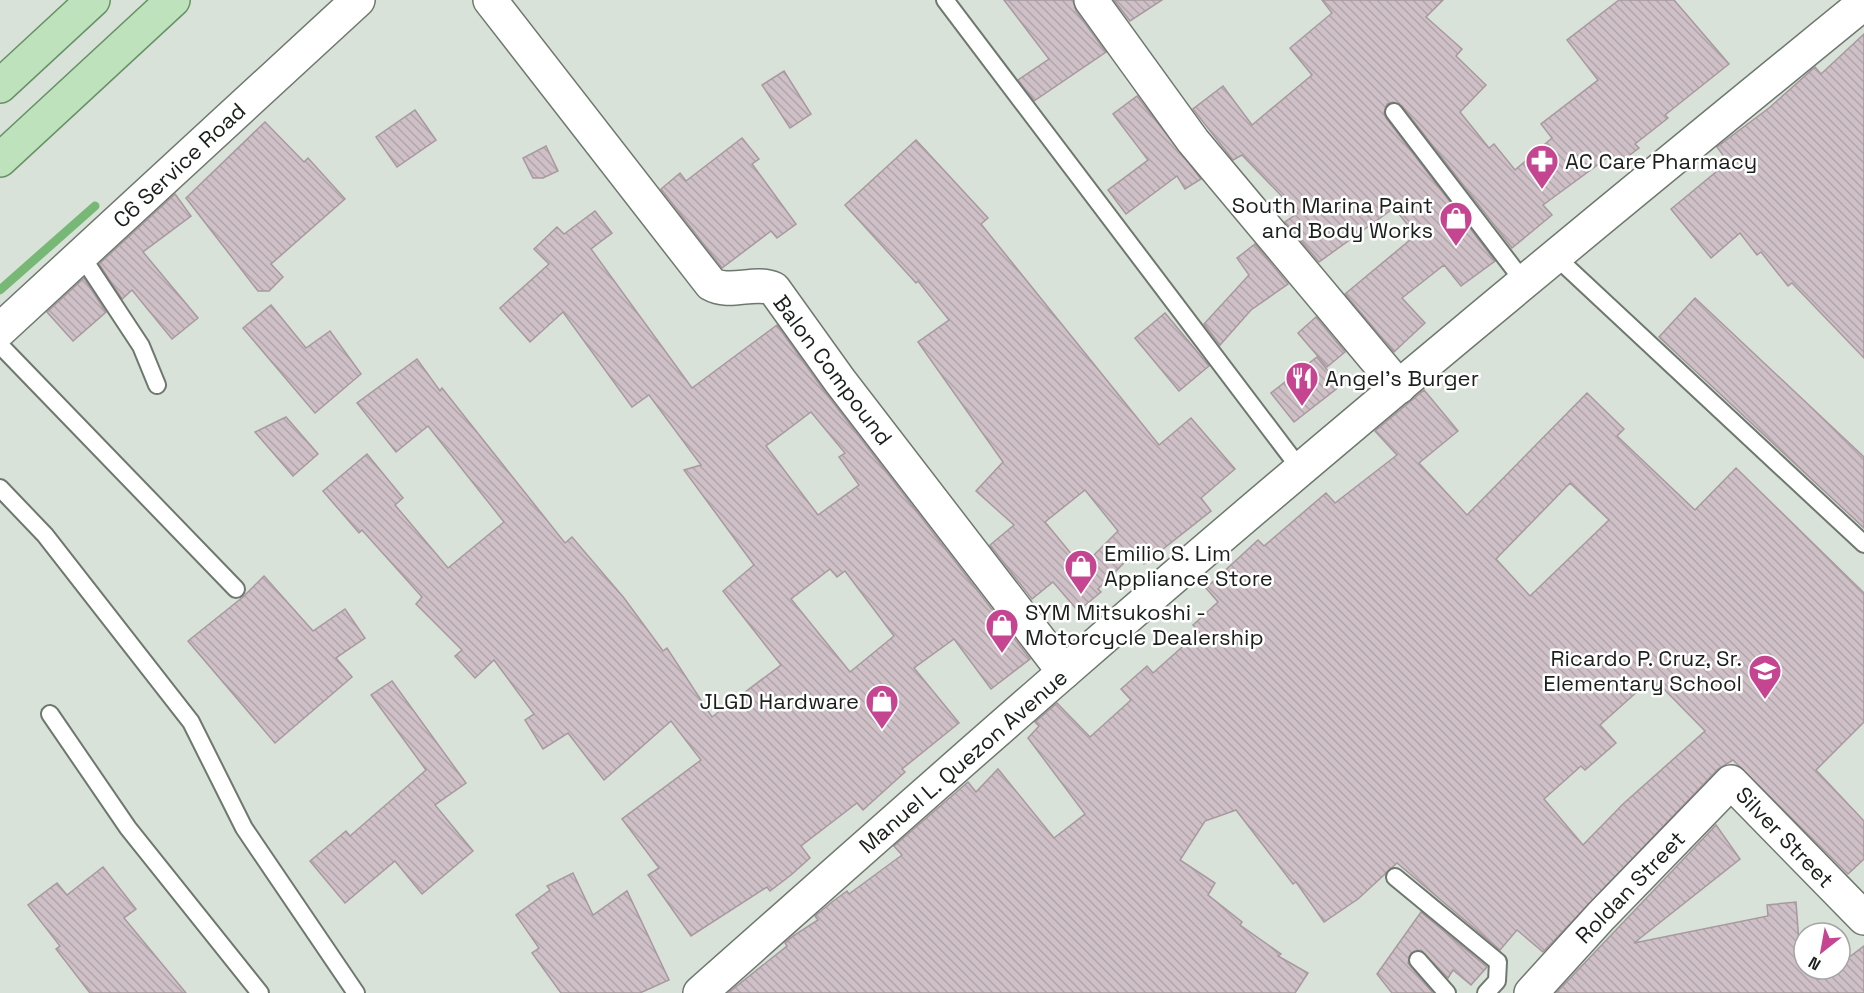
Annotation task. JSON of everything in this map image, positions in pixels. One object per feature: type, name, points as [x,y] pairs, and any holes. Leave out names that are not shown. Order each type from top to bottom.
[{"type":"main road","points":[[0,86],[93,0]]},
{"type":"main road","points":[[0,160],[173,0]]},
{"type":"street","name":"C6 Service Road","points":[[0,330],[358,0]]},
{"type":"street","name":"Balon Compound","points":[[490,0],[711,284],[718,288],[759,286],[774,289],[840,381],[1064,672]]},
{"type":"street","points":[[1091,0],[1193,141],[1399,387]]},
{"type":"street","name":"Manuel L. Quezon Avenue","points":[[700,993],[1064,672],[1301,470],[1555,256],[1864,3]]},
{"type":"street","name":"Silver Street","points":[[1731,782],[1864,918]]},
{"type":"street","name":"Roldan Street","points":[[1531,993],[1601,916],[1731,782]]},
{"type":"lane","points":[[945,0],[1301,470]]},
{"type":"lane","points":[[1394,112],[1524,282]]},
{"type":"lane","points":[[81,255],[141,346],[157,384]]},
{"type":"lane","points":[[1555,256],[1864,544]]},
{"type":"lane","points":[[0,345],[236,589]]},
{"type":"lane","points":[[0,488],[45,535],[191,722],[244,828],[356,993]]},
{"type":"lane","points":[[50,714],[128,828],[260,993]]},
{"type":"lane","points":[[1395,877],[1498,962],[1497,981],[1486,993]]},
{"type":"lane","points":[[1418,960],[1447,993]]},
{"type":"building","points":[[1004,0],[1073,0],[1076,11],[1106,52],[1034,101],[1018,80],[1049,59]]},
{"type":"building","points":[[1114,0],[1162,0],[1130,21]]},
{"type":"building","points":[[1322,0],[1443,0],[1426,17],[1462,49],[1456,56],[1486,85],[1460,112],[1489,148],[1494,144],[1515,170],[1552,138],[1541,124],[1598,80],[1567,40],[1619,0],[1674,0],[1729,64],[1665,115],[1668,118],[1635,144],[1639,148],[1614,167],[1607,158],[1543,205],[1552,215],[1512,248],[1402,106],[1393,102],[1387,104],[1384,113],[1386,118],[1495,261],[1461,286],[1444,265],[1402,298],[1425,323],[1394,352],[1345,294],[1416,235],[1394,208],[1319,262],[1285,222],[1298,213],[1242,155],[1233,160],[1193,109],[1223,86],[1252,125],[1312,75],[1290,48],[1332,13]]},
{"type":"building","points":[[1864,34],[1864,358],[1792,283],[1788,286],[1761,252],[1757,255],[1740,233],[1711,258],[1671,209],[1728,162],[1717,147],[1769,108],[1815,67],[1821,74]]},
{"type":"building","points":[[784,71],[811,114],[790,128],[762,85]]},
{"type":"building","points":[[1137,96],[1201,179],[1185,189],[1177,176],[1126,214],[1108,190],[1148,160],[1113,114]]},
{"type":"building","points":[[415,110],[436,140],[397,167],[376,137]]},
{"type":"building","points":[[265,122],[304,162],[308,158],[345,199],[271,264],[283,277],[269,291],[258,291],[186,198]]},
{"type":"building","points":[[742,138],[759,159],[752,164],[796,224],[777,238],[771,231],[722,268],[661,189],[680,173],[686,181]]},
{"type":"building","points":[[916,140],[988,218],[981,224],[1159,445],[1191,418],[1235,469],[1201,498],[1211,511],[1144,564],[1135,552],[1098,589],[1101,592],[1078,611],[1053,582],[1032,599],[990,545],[1014,525],[976,491],[1003,462],[918,342],[949,320],[918,281],[916,283],[845,205]],"holes":[[[1085,490],[1118,531],[1082,567],[1045,522]]]},
{"type":"building","points":[[546,146],[558,171],[543,178],[533,178],[523,158]]},
{"type":"building","points":[[175,194],[191,216],[143,252],[198,318],[172,339],[132,290],[122,299],[99,264]]},
{"type":"building","points":[[595,211],[612,233],[591,249],[692,388],[777,325],[825,392],[1030,659],[991,689],[954,639],[914,668],[959,723],[902,769],[905,772],[863,810],[857,803],[801,846],[810,858],[791,875],[770,891],[767,887],[691,936],[648,875],[659,868],[622,819],[701,760],[671,721],[604,780],[568,733],[543,749],[525,720],[534,714],[494,660],[475,678],[455,656],[462,650],[416,604],[422,597],[362,530],[359,533],[323,491],[367,454],[403,498],[395,505],[448,568],[504,522],[428,426],[396,452],[357,403],[417,359],[440,391],[442,388],[565,543],[572,537],[624,598],[663,651],[667,648],[712,717],[781,665],[723,591],[754,565],[684,470],[701,465],[649,395],[632,407],[563,312],[530,342],[500,308],[549,264],[534,249],[557,227],[564,234]],"holes":[[[811,412],[845,453],[839,457],[859,485],[818,515],[766,446]],[[830,569],[837,577],[845,571],[894,636],[850,672],[791,599]]]},
{"type":"building","points":[[1255,244],[1288,284],[1251,310],[1220,345],[1204,324],[1249,275],[1237,258]]},
{"type":"building","points":[[84,278],[106,312],[73,341],[47,312]]},
{"type":"building","points":[[1695,298],[1864,457],[1864,528],[1659,337]]},
{"type":"building","points":[[271,305],[306,348],[330,331],[361,374],[315,413],[243,328]]},
{"type":"building","points":[[1165,313],[1209,366],[1179,391],[1135,338]]},
{"type":"building","points":[[1316,317],[1345,352],[1327,367],[1298,333]]},
{"type":"building","points":[[1317,357],[1340,386],[1294,422],[1271,393]]},
{"type":"building","points":[[1424,390],[1458,431],[1419,463],[1467,515],[1587,393],[1624,429],[1617,436],[1695,510],[1736,468],[1864,593],[1864,722],[1816,770],[1864,821],[1864,859],[1848,874],[1733,760],[1718,769],[1543,952],[1517,930],[1500,950],[1397,863],[1358,899],[1324,922],[1296,882],[1293,884],[1236,810],[1205,821],[1180,860],[1215,883],[1208,895],[1242,922],[1240,925],[1281,954],[1278,956],[1308,973],[1295,993],[728,993],[787,946],[785,943],[793,936],[818,920],[815,916],[832,902],[847,891],[849,894],[902,855],[894,846],[968,782],[976,792],[998,769],[1054,838],[1085,814],[1028,738],[1039,726],[1035,722],[1057,703],[1090,737],[1131,700],[1121,689],[1147,666],[1153,673],[1199,632],[1193,625],[1218,602],[1206,588],[1258,540],[1264,546],[1326,493],[1335,503],[1397,455],[1375,431]],"holes":[[[1570,483],[1609,520],[1530,596],[1496,559]],[[1649,681],[1655,687],[1658,683],[1705,731],[1623,804],[1583,845],[1544,799],[1581,766],[1585,770],[1616,743],[1600,725]]]},
{"type":"building","points":[[286,417],[318,454],[293,476],[255,432]]},
{"type":"building","points":[[264,576],[313,631],[345,609],[365,638],[336,658],[352,677],[275,743],[188,641],[243,597]]},
{"type":"building","points":[[392,681],[466,783],[435,805],[473,851],[422,894],[395,861],[345,903],[310,861],[346,831],[350,836],[426,770],[371,695]]},
{"type":"building","points":[[1716,825],[1740,859],[1634,943],[1768,916],[1767,905],[1796,902],[1797,921],[1792,921],[1792,981],[1852,981],[1852,955],[1864,946],[1864,993],[1556,993]]},
{"type":"building","points":[[103,867],[136,909],[124,918],[186,993],[90,993],[56,949],[60,946],[28,905],[57,883],[67,895]]},
{"type":"building","points":[[573,873],[593,915],[627,891],[669,980],[640,993],[561,993],[532,953],[539,948],[516,915],[550,890],[547,886]]},
{"type":"building","points":[[1421,912],[1487,967],[1471,985],[1453,970],[1448,978],[1421,950],[1411,953],[1408,963],[1433,993],[1392,993],[1377,974]]},
{"type":"waterway","points":[[0,290],[95,206]]},
{"type":"place","name":"AC Care Pharmacy","points":[[1542,190]]},
{"type":"place","name":"South Marina Paint and Body Works","points":[[1456,247]]},
{"type":"place","name":"Angel's Burger","points":[[1302,407]]},
{"type":"place","name":"Emilio S. Lim Appliance Store","points":[[1081,595]]},
{"type":"place","name":"SYM Mitsukoshi - Motorcycle Dealership","points":[[1002,654]]},
{"type":"place","name":"Ricardo P. Cruz, Sr. Elementary School","points":[[1765,700]]},
{"type":"place","name":"JLGD Hardware","points":[[882,730]]}]
